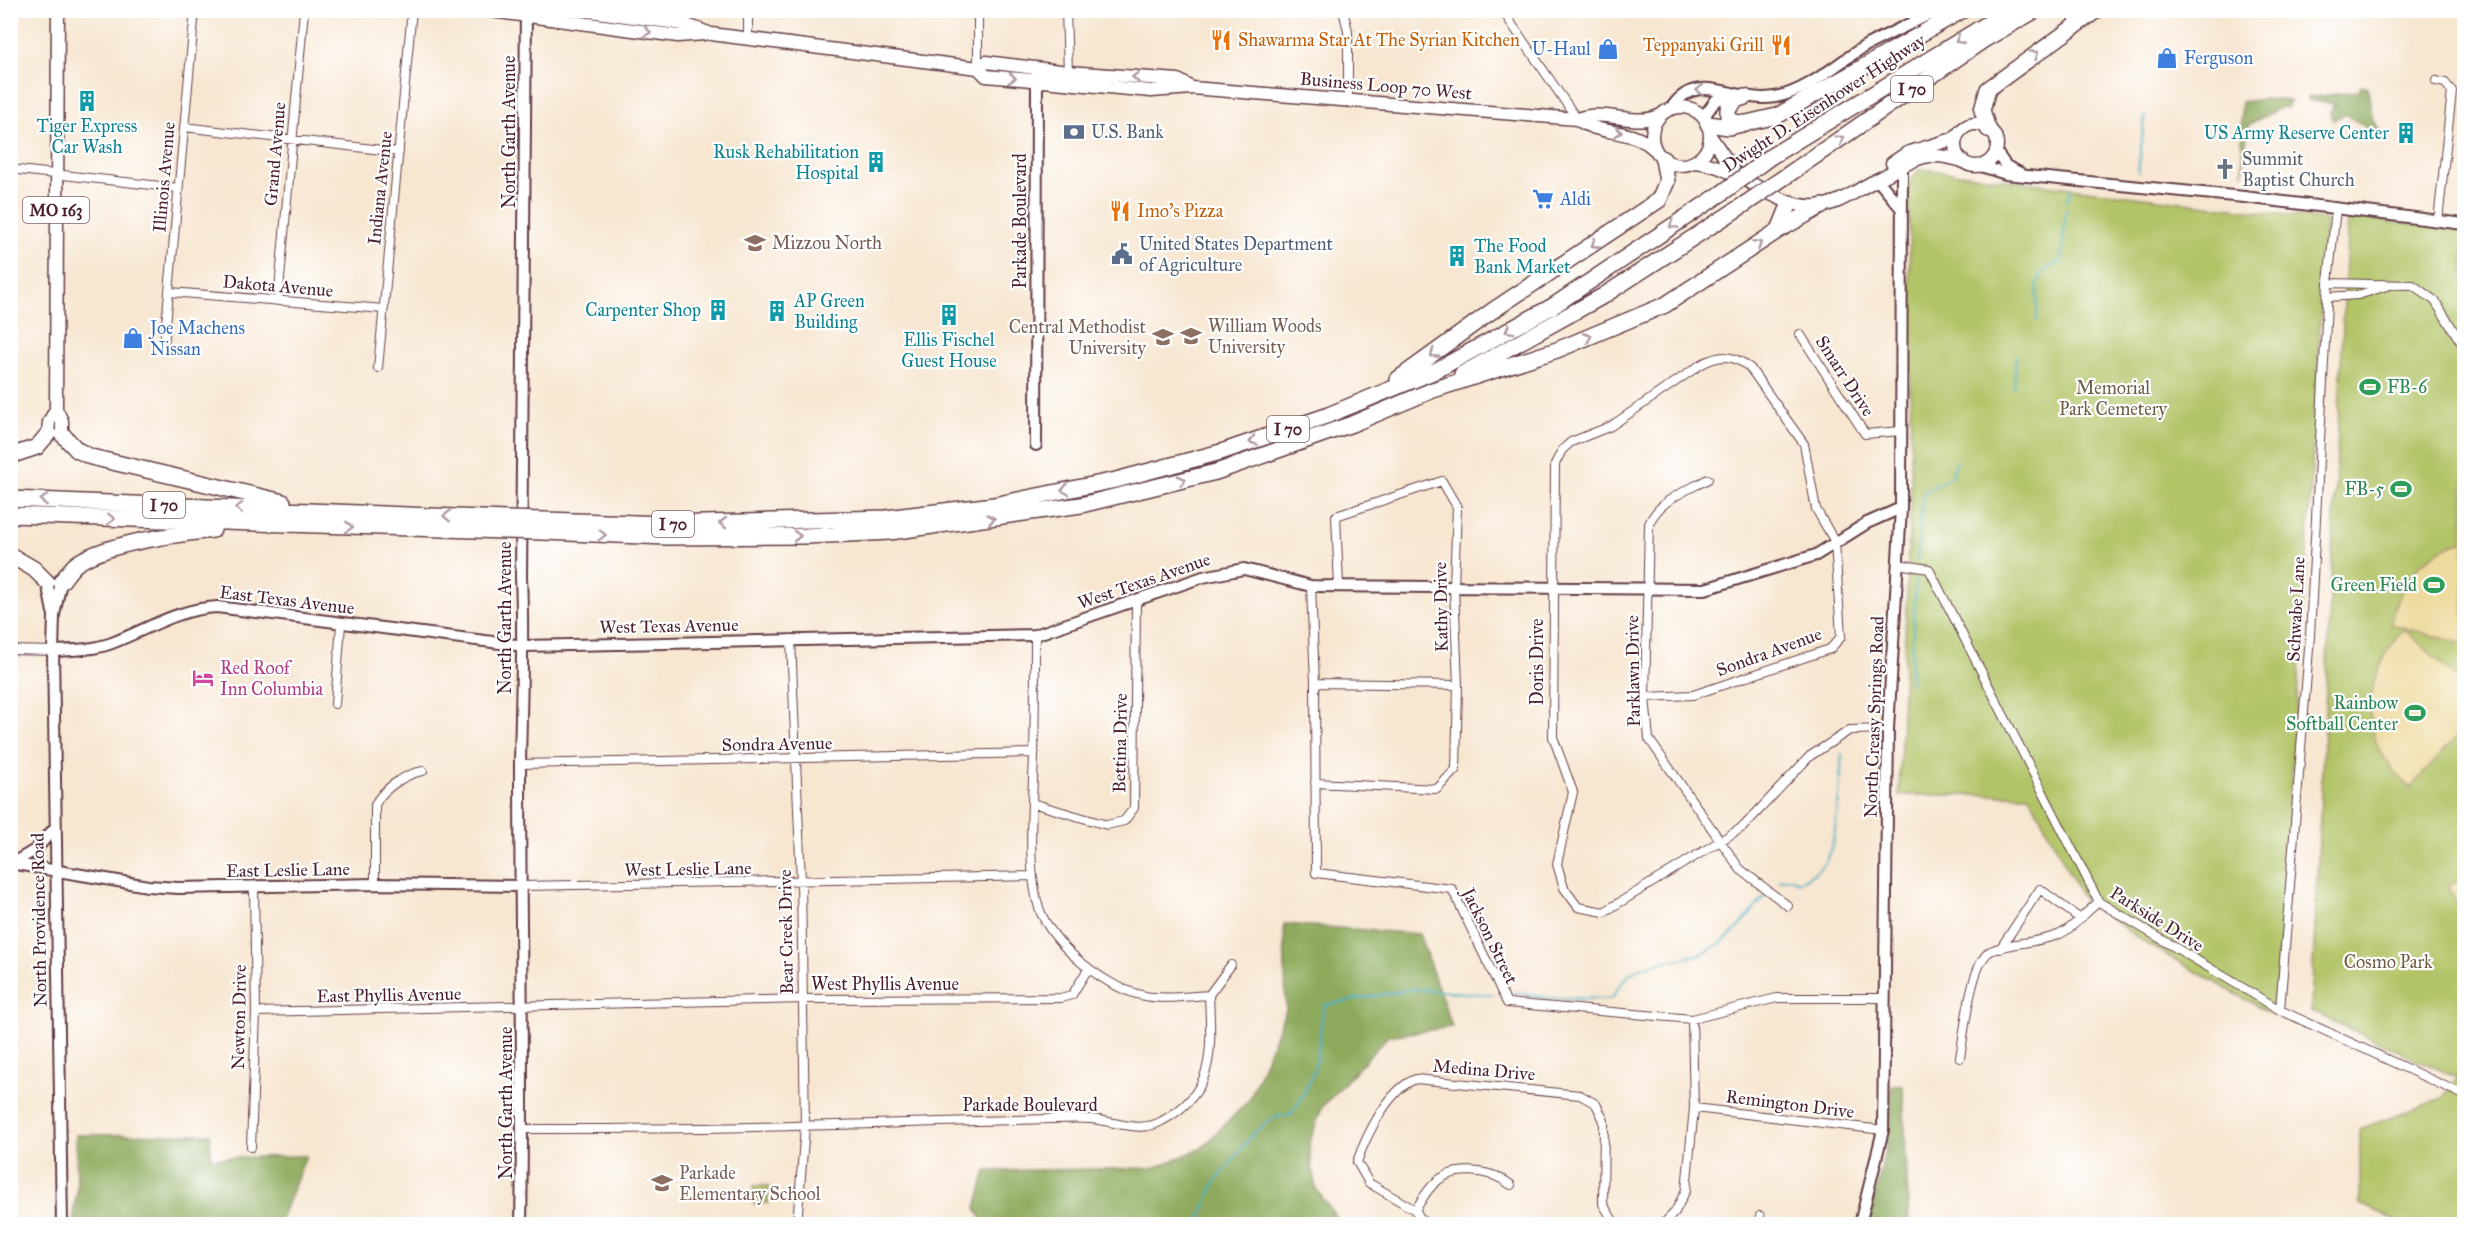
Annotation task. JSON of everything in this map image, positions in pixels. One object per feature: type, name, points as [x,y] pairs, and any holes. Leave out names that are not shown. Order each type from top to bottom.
[{"type":"highway","points":[[1708,127],[1729,127],[1777,116],[1963,10]]},
{"type":"highway","name":"Dwight D. Eisenhower Highway","points":[[1350,406],[1435,371],[1553,306],[1722,193],[1770,157],[2010,10]]},
{"type":"highway","name":"Dwight D. Eisenhower Highway","points":[[1433,390],[1603,296],[1745,204],[1982,41],[2036,10]]},
{"type":"highway","points":[[1988,129],[1982,110],[1988,88],[2097,10]]},
{"type":"highway","points":[[1742,97],[1728,109],[1728,117],[1734,122],[1746,124]]},
{"type":"highway","points":[[1350,406],[1410,372],[1492,311],[1639,216],[1659,200],[1665,189],[1666,173],[1659,155]]},
{"type":"highway","points":[[1779,230],[1790,203]]},
{"type":"highway","points":[[1433,390],[1557,350],[1665,305],[1779,230],[1822,206]]},
{"type":"highway","name":"I 70","points":[[544,526],[667,537],[806,537],[890,532],[1081,505],[1216,472],[1352,424],[1433,390]]},
{"type":"highway","name":"I 70","points":[[10,515],[291,525],[544,526],[802,522],[886,518],[994,505],[1116,480],[1221,452],[1350,406]]},
{"type":"highway","points":[[10,456],[37,447],[55,434],[91,458],[318,511]]},
{"type":"highway","name":"I 70","points":[[10,499],[318,511],[506,525]]},
{"type":"highway","points":[[10,555],[54,582],[74,565],[90,556],[147,540],[192,532],[291,525]]},
{"type":"main road","name":"MO 163","points":[[55,434],[62,421],[56,409],[58,10]]},
{"type":"main road","name":"Business Loop 70 West","points":[[483,10],[678,36],[711,34],[978,68],[986,62],[1037,75],[1151,90],[1192,88],[1577,119],[1591,114],[1645,120],[1666,113]]},
{"type":"main road","name":"Business Loop 70 West","points":[[583,10],[684,24],[711,34]]},
{"type":"main road","name":"Business Loop 70 West","points":[[1037,75],[1068,72],[1178,80],[1192,88]]},
{"type":"main road","points":[[1735,172],[1708,127],[1689,108],[1666,113],[1652,132],[1659,155],[1680,165],[1694,162],[1711,163],[1735,172],[1790,203],[1822,206],[1846,197],[1877,178],[1928,155],[1981,166],[1990,161],[1996,152],[1996,139],[1983,126],[1970,126],[1953,139],[1907,153],[1883,169],[1877,178]]},
{"type":"main road","name":"Business Loop 70 West","points":[[1577,119],[1588,127],[1638,136],[1659,155]]},
{"type":"main road","points":[[1694,162],[1704,155],[1708,127]]},
{"type":"main road","points":[[1959,133],[1955,145],[1963,162]]},
{"type":"street","name":"Illinois Avenue","points":[[164,346],[195,10]]},
{"type":"street","name":"Grand Avenue","points":[[278,301],[304,10]]},
{"type":"street","name":"Indiana Avenue","points":[[378,368],[412,10]]},
{"type":"street","points":[[748,10],[748,39]]},
{"type":"street","points":[[978,10],[978,68]]},
{"type":"street","points":[[1066,10],[1068,72]]},
{"type":"street","points":[[1343,10],[1348,31],[1348,101]]},
{"type":"street","points":[[1502,10],[1577,119]]},
{"type":"street","points":[[1909,10],[1912,23]]},
{"type":"street","points":[[1708,127],[1707,112],[1716,100],[1742,97],[1773,98],[1793,93],[1867,46],[1938,10]]},
{"type":"street","name":"North Garth Avenue","points":[[521,1224],[523,886],[520,764],[524,646],[521,577],[526,14]]},
{"type":"street","name":"Parkade Boulevard","points":[[1036,445],[1037,75]]},
{"type":"street","points":[[2436,81],[2445,82],[2452,91],[2439,221]]},
{"type":"street","points":[[1666,113],[1684,92],[1694,88],[1703,87],[1742,97]]},
{"type":"street","points":[[184,127],[399,152]]},
{"type":"street","points":[[1996,152],[2006,166],[2023,174]]},
{"type":"street","name":"North Creasy Springs Road","points":[[1860,1224],[1883,1130],[1888,729],[1901,508],[1902,166]]},
{"type":"street","points":[[1981,166],[2006,174],[2023,174],[2464,224]]},
{"type":"street","points":[[10,169],[178,188]]},
{"type":"street","points":[[1877,178],[1901,208]]},
{"type":"street","name":"Schwabe Lane","points":[[2280,1010],[2310,636],[2327,297],[2336,209]]},
{"type":"street","points":[[2328,283],[2413,285],[2435,301],[2464,347]]},
{"type":"street","points":[[2327,297],[2358,295],[2397,283]]},
{"type":"street","name":"Dakota Avenue","points":[[170,292],[384,309]]},
{"type":"street","name":"Smarr Drive","points":[[1800,334],[1866,434],[1901,431]]},
{"type":"street","name":"Doris Drive","points":[[1835,542],[1816,509],[1804,444],[1750,368],[1740,359],[1719,357],[1700,365],[1611,426],[1576,439],[1562,450],[1555,464],[1552,588],[1553,737],[1574,792],[1557,864],[1564,888],[1578,907],[1604,912],[1743,827],[1810,756],[1850,730],[1888,729]]},
{"type":"street","name":"Parklawn Drive","points":[[1708,479],[1654,512],[1649,524],[1645,697],[1649,739],[1740,869],[1788,906]]},
{"type":"street","name":"Kathy Drive","points":[[1315,783],[1437,789],[1456,769],[1458,685],[1454,587],[1457,507],[1442,481],[1336,516],[1340,586]]},
{"type":"street","name":"West Texas Avenue","points":[[524,646],[1035,635],[1225,571],[1244,569],[1262,572],[1294,584],[1311,586],[1705,589],[1803,561],[1877,517],[1901,508]]},
{"type":"street","name":"Sondra Avenue","points":[[1645,697],[1693,695],[1830,649],[1841,637],[1835,542]]},
{"type":"street","name":"Parkside Drive","points":[[1898,564],[1929,569],[2099,902],[2280,1010],[2464,1095]]},
{"type":"street","name":"North Providence Road","points":[[54,582],[54,829],[62,1224]]},
{"type":"street","name":"Jackson Street","points":[[1311,586],[1315,683],[1316,873],[1452,889],[1506,1003],[1692,1019],[1777,998],[1884,998]]},
{"type":"street","name":"Bettina Drive","points":[[1032,803],[1107,825],[1125,821],[1134,808],[1136,602]]},
{"type":"street","name":"East Texas Avenue","points":[[53,651],[100,646],[177,613],[203,607],[228,607],[341,624],[524,646]]},
{"type":"street","points":[[335,704],[341,624]]},
{"type":"street","points":[[1035,635],[1033,876],[1040,911],[1052,934],[1088,969],[1145,996],[1209,995],[1231,965]]},
{"type":"street","name":"Bear Creek Drive","points":[[791,639],[801,882],[805,1127],[797,1224]]},
{"type":"street","points":[[10,650],[53,651]]},
{"type":"street","points":[[1315,683],[1458,685]]},
{"type":"street","name":"Sondra Avenue","points":[[520,764],[1034,753]]},
{"type":"street","points":[[375,884],[375,805],[378,798],[408,775],[423,771]]},
{"type":"street","points":[[11,863],[40,846],[54,829]]},
{"type":"street","name":"East Leslie Lane","points":[[11,863],[158,887],[254,888],[375,884],[523,886]]},
{"type":"street","name":"West Leslie Lane","points":[[523,886],[1033,876]]},
{"type":"street","name":"Newton Drive","points":[[251,1147],[255,1012],[254,888]]},
{"type":"street","points":[[2000,949],[2040,889],[2079,918]]},
{"type":"street","points":[[1960,1058],[1975,980],[1981,962],[1989,952],[2040,942],[2062,934],[2099,902]]},
{"type":"street","name":"West Phyllis Avenue","points":[[523,1007],[803,999],[1060,998],[1072,995],[1088,969]]},
{"type":"street","name":"Parkade Boulevard","points":[[523,1129],[805,1127],[1079,1119],[1128,1126],[1151,1126],[1163,1121],[1182,1107],[1197,1094],[1204,1081],[1211,1049],[1209,995]]},
{"type":"street","name":"East Phyllis Avenue","points":[[255,1012],[523,1007]]},
{"type":"street","points":[[1663,1224],[1675,1212],[1686,1190],[1694,1108],[1692,1019]]},
{"type":"street","name":"Medina Drive","points":[[1415,1210],[1369,1183],[1357,1162],[1365,1138],[1405,1083],[1416,1080],[1580,1095],[1590,1099],[1601,1111],[1605,1132],[1603,1204],[1615,1224]]},
{"type":"street","name":"Remington Drive","points":[[1694,1108],[1883,1130]]},
{"type":"street","points":[[1424,1224],[1415,1210],[1433,1184],[1454,1172],[1474,1172],[1500,1177],[1511,1185]]},
{"type":"green space","points":[[2361,85],[2368,87],[2372,119],[2381,133],[2375,134],[2346,114],[2332,120],[2331,110],[2335,104],[2307,100],[2307,98],[2359,91]]},
{"type":"green space","points":[[2265,99],[2290,101],[2287,108],[2282,107],[2248,125],[2243,174],[2241,102]]},
{"type":"green space","name":"Memorial Park Cemetery","points":[[1920,169],[2326,220],[2307,553],[2275,1016],[2147,944],[2083,899],[2029,795],[1899,795],[1911,484],[1909,181]]},
{"type":"green space","name":"Cosmo Park","points":[[2348,217],[2464,230],[2464,1224],[2404,1224],[2360,1204],[2360,1129],[2443,1098],[2458,1078],[2311,1011]]},
{"type":"green space","points":[[1284,924],[1419,934],[1452,1027],[1388,1036],[1322,1107],[1309,1144],[1312,1169],[1316,1189],[1340,1223],[984,1224],[976,1208],[986,1171],[1155,1168],[1202,1148],[1249,1100],[1286,1010]]},
{"type":"green space","points":[[1892,1086],[1903,1086],[1909,1224],[1869,1224],[1886,1147]]},
{"type":"green space","points":[[210,1134],[211,1158],[306,1156],[279,1224],[74,1224],[77,1193],[76,1135]]},
{"type":"green space","points":[[754,1186],[768,1186],[768,1203],[754,1204]]},
{"type":"sand","name":"Green Field","points":[[2464,541],[2464,644],[2390,624],[2400,595],[2415,571],[2435,553]]},
{"type":"sand","points":[[2404,629],[2464,685],[2464,729],[2410,788],[2383,756],[2372,728],[2371,713],[2371,697],[2379,668],[2394,641]]},
{"type":"sand","points":[[2464,879],[2464,918],[2448,885]]},
{"type":"waterway","points":[[2138,172],[2145,116]]},
{"type":"waterway","points":[[2067,202],[2071,190]]},
{"type":"waterway","points":[[2037,321],[2037,293],[2040,278],[2051,266],[2061,262],[2066,209]]},
{"type":"waterway","points":[[2014,388],[2016,356]]},
{"type":"waterway","points":[[1917,560],[1923,493],[1952,476],[1956,461]]},
{"type":"waterway","points":[[1910,683],[1916,578]]},
{"type":"waterway","points":[[1778,881],[1790,878],[1800,882],[1817,871],[1825,862],[1836,826],[1842,754]]},
{"type":"waterway","points":[[1514,992],[1548,998],[1612,999],[1631,973],[1642,967],[1693,956],[1724,941],[1764,897]]},
{"type":"waterway","points":[[1198,1224],[1214,1184],[1254,1133],[1273,1118],[1291,1114],[1299,1102],[1318,1055],[1325,1005],[1413,989],[1494,995]]},
{"type":"waterway","points":[[10,1221],[17,1224]]},
{"type":"place","name":"Shawarma Star At The Syrian Kitchen","points":[[1221,40]]},
{"type":"place","name":"Teppanyaki Grill","points":[[1781,45]]},
{"type":"place","name":"U-Haul","points":[[1608,49]]},
{"type":"place","name":"Ferguson","points":[[2167,58]]},
{"type":"place","name":"Tiger Express Car Wash","points":[[87,101]]},
{"type":"place","name":"U.S. Bank","points":[[1074,132]]},
{"type":"place","name":"US Army Reserve Center","points":[[2406,133]]},
{"type":"place","name":"Rusk Rehabilitation Hospital","points":[[876,162]]},
{"type":"place","name":"Summit Baptist Church","points":[[2225,169]]},
{"type":"place","name":"Aldi","points":[[1543,199]]},
{"type":"place","name":"Imo's Pizza","points":[[1120,211]]},
{"type":"place","name":"Mizzou North","points":[[755,243]]},
{"type":"place","name":"United States Department of Agriculture","points":[[1122,254]]},
{"type":"place","name":"The Food Bank Market","points":[[1457,256]]},
{"type":"place","name":"Carpenter Shop","points":[[718,310]]},
{"type":"place","name":"AP Green Building","points":[[777,311]]},
{"type":"place","name":"Ellis Fischel Guest House","points":[[949,315]]},
{"type":"place","name":"William Woods University","points":[[1191,336]]},
{"type":"place","name":"Central Methodist University","points":[[1163,337]]},
{"type":"place","name":"Joe Machens Nissan","points":[[133,338]]},
{"type":"place","name":"FB-6","points":[[2370,387]]},
{"type":"place","name":"FB-5","points":[[2401,489]]},
{"type":"place","name":"Green Field","points":[[2434,585]]},
{"type":"place","name":"Red Roof Inn Columbia","points":[[203,678]]},
{"type":"place","name":"Rainbow Softball Center","points":[[2415,713]]},
{"type":"place","name":"Parkade Elementary School","points":[[662,1183]]}]
